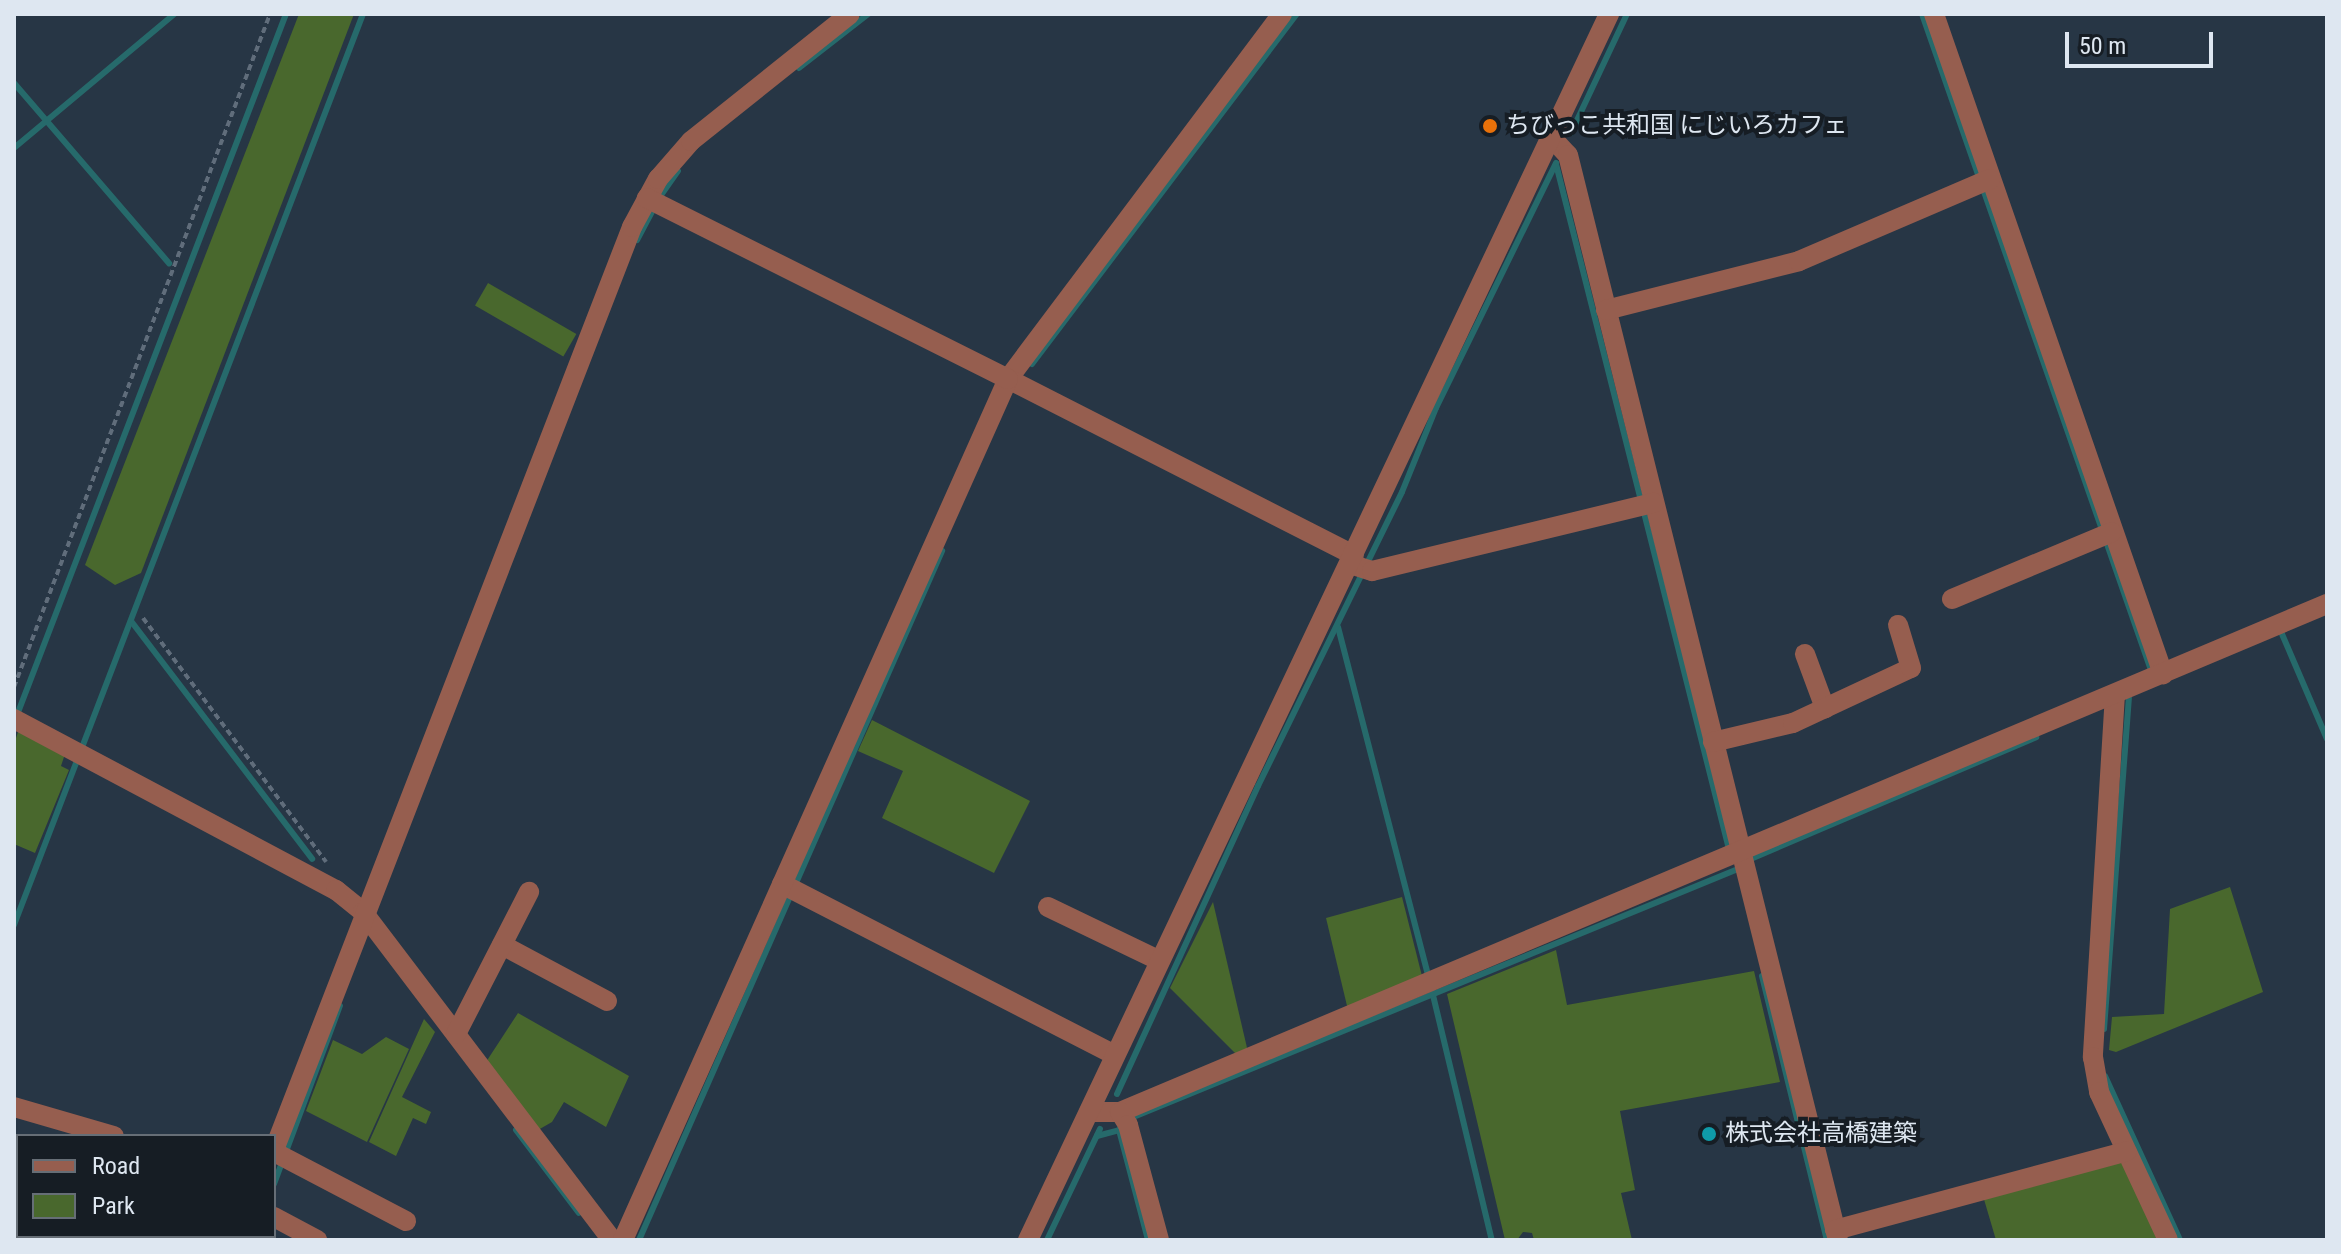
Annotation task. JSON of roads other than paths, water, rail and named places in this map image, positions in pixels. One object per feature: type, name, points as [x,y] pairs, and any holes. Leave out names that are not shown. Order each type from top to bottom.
[{"type":"street","points":[[276,1146],[363,912],[653,201],[691,141],[850,14]]},
{"type":"street","points":[[623,1240],[789,888],[1008,379],[1282,14]]},
{"type":"street","points":[[1028,1240],[1609,14]]},
{"type":"street","points":[[1934,14],[1983,182],[2163,674]]},
{"type":"street","points":[[1552,138],[1568,155],[1836,1235],[2127,1151]]},
{"type":"street","points":[[1606,310],[1799,261],[1983,182]]},
{"type":"street","points":[[653,201],[1008,379],[1372,571],[1654,503]]},
{"type":"street","points":[[1952,599],[2112,532]]},
{"type":"street","points":[[1089,1112],[1124,1118],[1430,983],[2327,604]]},
{"type":"street","points":[[1713,742],[1793,723],[1911,668],[1898,625]]},
{"type":"street","points":[[1805,654],[1825,708]]},
{"type":"street","points":[[2115,694],[2093,1057],[2099,1092],[2168,1240]]},
{"type":"street","points":[[18,720],[336,890],[363,912],[612,1240]]},
{"type":"street","points":[[789,888],[1115,1055]]},
{"type":"street","points":[[456,1034],[529,892]]},
{"type":"street","points":[[1048,907],[1160,961]]},
{"type":"street","points":[[502,945],[607,1001]]},
{"type":"street","points":[[14,1107],[107,1134]]},
{"type":"street","points":[[1124,1118],[1159,1240]]},
{"type":"street","points":[[276,1152],[406,1221]]},
{"type":"street","points":[[276,1218],[317,1240]]},
{"type":"waterway","points":[[14,148],[174,14]]},
{"type":"waterway","points":[[17,715],[286,14]]},
{"type":"waterway","points":[[14,925],[363,14]]},
{"type":"waterway","points":[[799,68],[868,14]]},
{"type":"waterway","points":[[1032,364],[1297,14]]},
{"type":"waterway","points":[[1571,133],[1627,14]]},
{"type":"waterway","points":[[1922,14],[2151,670]]},
{"type":"waterway","points":[[14,83],[169,263]]},
{"type":"waterway","points":[[1117,1094],[1258,786],[1402,492],[1436,408],[1556,163]]},
{"type":"waterway","points":[[1556,164],[1729,849]]},
{"type":"waterway","points":[[659,198],[678,171]]},
{"type":"waterway","points":[[637,240],[654,208]]},
{"type":"waterway","points":[[639,1240],[942,551]]},
{"type":"waterway","points":[[131,621],[312,859]]},
{"type":"waterway","points":[[1338,627],[1429,980]]},
{"type":"waterway","points":[[2282,634],[2327,739]]},
{"type":"waterway","points":[[2104,1029],[2129,697]]},
{"type":"waterway","points":[[1753,858],[2036,737]]},
{"type":"waterway","points":[[1119,1130],[1131,1118],[1738,869]]},
{"type":"waterway","points":[[1762,976],[1827,1240]]},
{"type":"waterway","points":[[1432,991],[1492,1240]]},
{"type":"waterway","points":[[276,1179],[340,1006]]},
{"type":"waterway","points":[[2105,1076],[2180,1240]]},
{"type":"waterway","points":[[1047,1240],[1100,1129]]},
{"type":"waterway","points":[[516,1130],[579,1213]]},
{"type":"waterway","points":[[1097,1136],[1119,1130],[1148,1240]]},
{"type":"place","name":"ちびっこ共和国 にじいろカフェ","points":[[1490,126]]},
{"type":"place","name":"株式会社高橋建築","points":[[1709,1134]]}]
